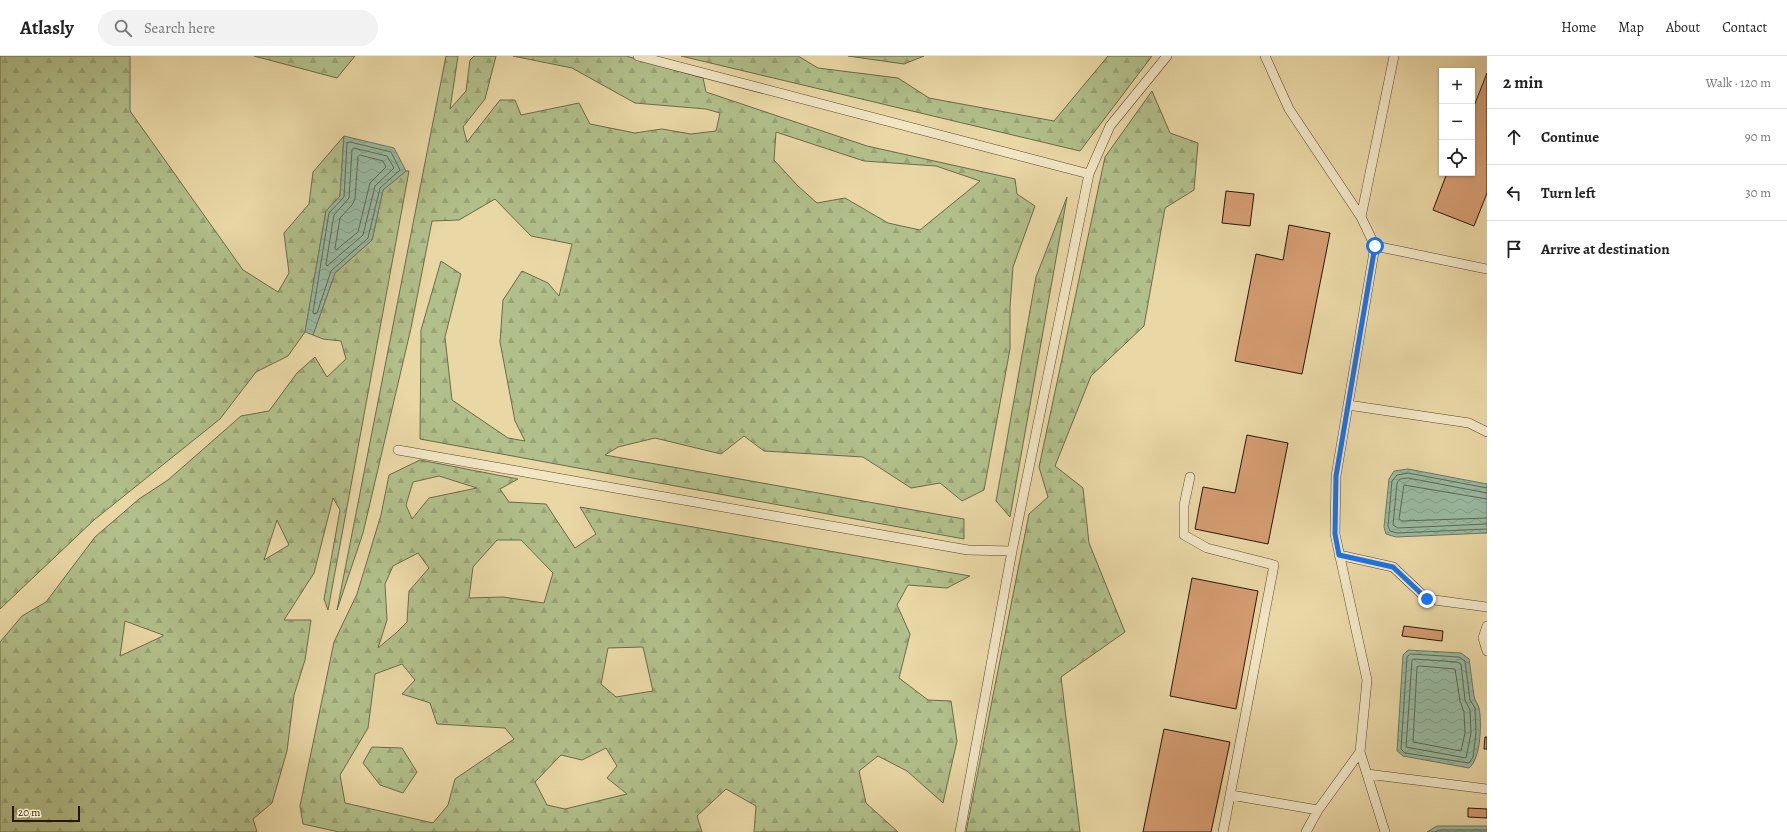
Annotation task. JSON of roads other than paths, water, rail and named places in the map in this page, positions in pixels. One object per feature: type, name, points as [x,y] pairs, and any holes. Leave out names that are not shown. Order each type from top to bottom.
[{"type":"lane","points":[[638,56],[1090,174]]},
{"type":"lane","points":[[960,832],[1012,551],[1090,174],[1110,126],[1167,56]]},
{"type":"lane","points":[[1265,56],[1289,109],[1361,217],[1375,246],[1336,476],[1335,534],[1367,680],[1360,752],[1385,832]]},
{"type":"lane","points":[[1361,217],[1394,56]]},
{"type":"lane","points":[[1375,246],[1487,269]]},
{"type":"lane","points":[[1348,405],[1469,423],[1487,432]]},
{"type":"lane","points":[[398,450],[968,550],[1012,551]]},
{"type":"lane","points":[[1190,477],[1184,505],[1184,534],[1207,548],[1274,565],[1223,832]]},
{"type":"lane","points":[[1339,555],[1393,567],[1427,599],[1487,607]]},
{"type":"lane","points":[[1487,626],[1483,638],[1487,651]]},
{"type":"lane","points":[[1306,832],[1318,810],[1360,752]]},
{"type":"lane","points":[[1367,774],[1487,789]]},
{"type":"lane","points":[[1231,795],[1318,810]]},
{"type":"water","points":[[344,136],[394,148],[406,171],[383,190],[372,240],[335,273],[313,335],[305,332],[326,211],[340,196]]},
{"type":"water","points":[[1408,469],[1487,484],[1487,533],[1396,537],[1386,534],[1384,527],[1389,479],[1394,471]]},
{"type":"water","points":[[1408,650],[1461,653],[1469,659],[1474,696],[1480,714],[1480,740],[1476,757],[1469,768],[1403,756],[1397,751],[1403,655]]},
{"type":"water","points":[[1437,826],[1487,826],[1487,832],[1427,832]]}]
